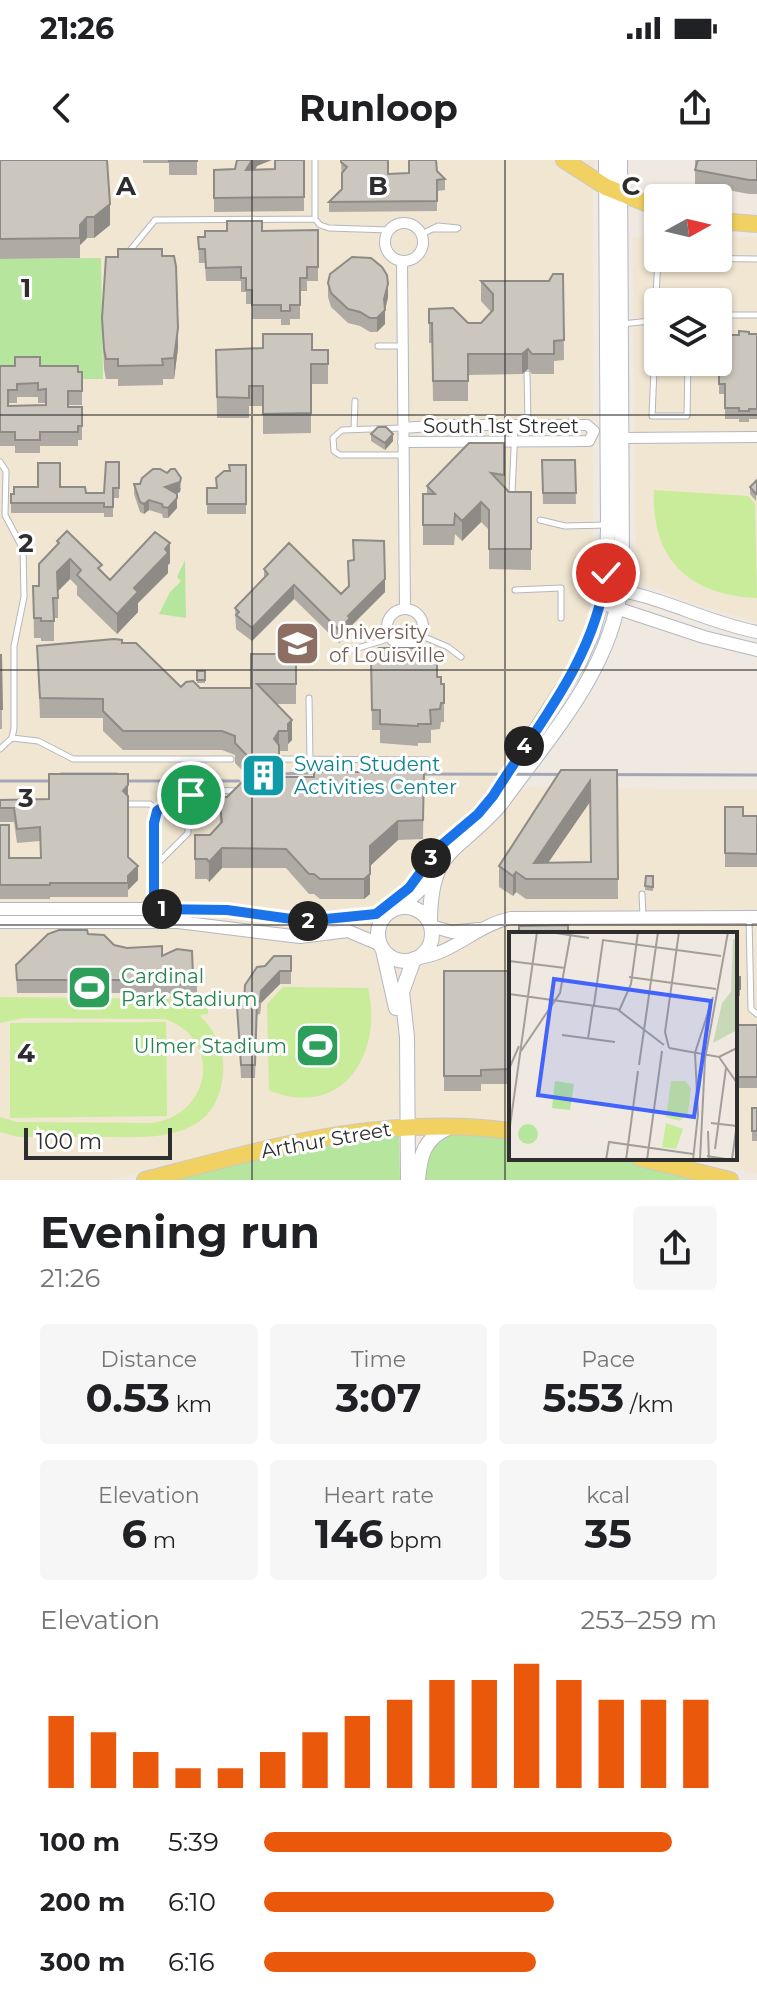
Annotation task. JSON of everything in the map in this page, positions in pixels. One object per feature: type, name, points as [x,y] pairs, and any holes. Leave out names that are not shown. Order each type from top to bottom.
[{"type":"main road","points":[[564,160],[613,190],[644,202]]},
{"type":"main road","points":[[408,1180],[407,1037],[402,992],[416,958],[431,942],[433,882],[453,847],[484,823],[500,805],[589,680],[606,645],[617,606],[620,590],[621,324],[613,190],[606,160]]},
{"type":"main road","points":[[406,1061],[379,927],[444,841],[478,814],[493,796],[569,681],[592,634],[603,595],[608,525],[600,431],[613,190],[620,160]]},
{"type":"main road","points":[[732,222],[757,224]]},
{"type":"main road","points":[[389,911],[419,890],[432,856]]},
{"type":"main road","points":[[389,911],[421,912],[430,924]]},
{"type":"main road","points":[[382,947],[399,960],[416,958]]},
{"type":"main road","name":"Arthur Street","points":[[145,1180],[306,1139],[408,1126],[509,1131]]},
{"type":"main road","points":[[418,1180],[425,1146],[433,1135],[448,1128]]},
{"type":"main road","points":[[648,1160],[730,1180]]},
{"type":"street","points":[[406,222],[413,224],[422,234],[423,245],[418,255],[402,261],[388,252],[385,241],[389,230],[406,222]]},
{"type":"street","points":[[402,261],[400,546],[405,609]]},
{"type":"street","name":"South 1st Street","points":[[528,425],[587,425],[600,431],[589,441],[513,441],[403,435],[528,425]]},
{"type":"street","points":[[600,431],[757,437]]},
{"type":"street","points":[[603,595],[620,590],[710,621],[757,632]]},
{"type":"street","points":[[603,595],[617,606],[704,637],[757,650]]},
{"type":"street","points":[[405,609],[420,615],[424,626],[422,636],[407,646],[395,643],[388,622],[394,612],[405,609]]},
{"type":"street","points":[[0,909],[154,915],[178,922],[300,937],[348,931],[382,947]]},
{"type":"street","points":[[0,922],[227,910],[306,921],[389,911]]},
{"type":"street","points":[[416,958],[440,952],[481,929],[518,918],[753,917]]},
{"type":"street","points":[[430,924],[452,932],[481,929]]},
{"type":"lane","points":[[315,160],[315,219],[320,225],[389,230]]},
{"type":"lane","points":[[126,254],[155,220],[315,219]]},
{"type":"lane","points":[[422,234],[434,229]]},
{"type":"lane","points":[[732,259],[757,259]]},
{"type":"lane","points":[[732,315],[757,315]]},
{"type":"lane","points":[[621,324],[644,322]]},
{"type":"lane","points":[[378,346],[401,346]]},
{"type":"lane","points":[[527,374],[528,425]]},
{"type":"lane","points":[[654,376],[652,416],[687,416],[688,376]]},
{"type":"lane","points":[[354,429],[355,401]]},
{"type":"lane","points":[[512,493],[515,426]]},
{"type":"lane","points":[[403,435],[354,429],[342,430],[333,438],[334,451],[347,456],[403,455]]},
{"type":"lane","points":[[0,462],[6,471],[5,515],[23,552],[24,597],[15,639],[14,728],[12,738],[0,749]]},
{"type":"lane","points":[[540,520],[565,526],[608,525]]},
{"type":"lane","points":[[515,590],[561,588],[561,618]]},
{"type":"lane","points":[[422,636],[448,647],[461,657]]},
{"type":"lane","points":[[348,651],[391,638]]},
{"type":"lane","points":[[309,698],[310,760]]},
{"type":"lane","points":[[12,738],[38,741],[73,759],[231,759]]},
{"type":"lane","points":[[331,748],[331,760]]},
{"type":"lane","points":[[279,759],[427,760]]},
{"type":"lane","points":[[128,804],[150,804],[160,809],[177,807],[198,790],[249,791]]},
{"type":"lane","points":[[155,866],[188,833],[188,820],[177,807]]},
{"type":"lane","points":[[154,915],[154,823],[160,809]]},
{"type":"lane","points":[[642,894],[643,916]]},
{"type":"lane","points":[[753,917],[751,1009],[757,1014]]},
{"type":"shaded area","name":"University of Louisville","points":[[0,160],[593,160],[593,583],[588,614],[607,615],[584,672],[503,787],[757,790],[757,1174],[700,1160],[737,1160],[737,932],[509,932],[509,1124],[389,1118],[291,1136],[110,1180],[0,1180]]},
{"type":"shaded area","points":[[633,237],[644,237],[644,272],[732,272],[732,237],[757,237],[757,622],[692,603],[646,584],[636,574]]},
{"type":"green space","points":[[101,258],[103,379],[0,379],[0,259]]},
{"type":"green space","points":[[654,490],[748,496],[755,503],[757,598],[712,590],[679,569],[667,554],[659,536]]},
{"type":"green space","points":[[185,560],[186,618],[159,614],[170,592],[181,581],[177,577]]},
{"type":"green space","name":"Ulmer Stadium","points":[[283,987],[368,988],[371,1013],[363,1057],[352,1075],[336,1089],[317,1096],[295,1097],[269,1090],[267,1004]]},
{"type":"green space","points":[[0,997],[208,999],[208,1014],[199,1015],[216,1037],[223,1063],[222,1082],[215,1102],[205,1117],[191,1127],[156,1136],[19,1137],[0,1132],[0,1117],[17,1122],[151,1123],[171,1117],[187,1107],[198,1092],[203,1076],[202,1059],[196,1043],[184,1029],[165,1019],[23,1018],[0,1023]]},
{"type":"green space","points":[[166,1022],[167,1116],[10,1118],[10,1023]]},
{"type":"green space","points":[[446,1134],[509,1135],[509,1160],[629,1160],[709,1180],[424,1180],[430,1150]]},
{"type":"green space","points":[[399,1135],[400,1180],[167,1180],[285,1149]]},
{"type":"building","points":[[0,160],[107,160],[110,204],[94,217],[87,217],[80,225],[80,238],[0,239]]},
{"type":"building","points":[[237,160],[252,160],[246,170],[275,169],[275,160],[304,160],[304,197],[214,198],[214,170],[235,169]]},
{"type":"building","points":[[341,160],[388,160],[388,174],[409,173],[409,160],[436,160],[437,171],[445,179],[437,180],[437,201],[329,202],[342,189],[342,173],[347,167]]},
{"type":"building","points":[[698,160],[757,160],[757,180],[695,170]]},
{"type":"building","points":[[227,221],[262,221],[262,231],[318,230],[318,267],[307,267],[307,278],[300,278],[300,305],[290,305],[290,311],[281,311],[281,305],[252,305],[252,290],[246,290],[246,278],[241,278],[241,267],[206,268],[205,249],[199,249],[198,237],[205,237],[205,231],[227,231]]},
{"type":"building","points":[[118,249],[162,249],[162,256],[174,256],[178,328],[174,358],[162,359],[163,365],[118,366],[118,359],[106,359],[102,318],[106,257],[118,257]]},
{"type":"building","points":[[352,257],[371,258],[387,275],[385,310],[377,318],[348,309],[331,293],[328,283],[330,274]]},
{"type":"building","points":[[553,274],[563,274],[564,340],[554,341],[554,354],[532,354],[528,349],[522,354],[468,354],[468,381],[433,381],[429,309],[453,308],[468,323],[481,323],[493,310],[493,294],[481,281],[549,281]]},
{"type":"building","points":[[739,331],[757,334],[757,409],[749,411],[725,408],[725,384],[719,384],[719,376],[732,376],[732,335],[739,335]]},
{"type":"building","points":[[263,334],[312,334],[312,350],[328,350],[328,364],[311,364],[311,413],[263,414],[263,386],[249,386],[249,398],[217,397],[216,350],[263,348]]},
{"type":"building","points":[[15,357],[40,357],[40,366],[78,366],[78,372],[82,372],[82,391],[68,391],[68,407],[82,407],[82,426],[78,426],[78,432],[40,432],[40,440],[15,440],[15,432],[0,432],[0,366],[15,366]],"holes":[[[38,383],[38,390],[46,389],[46,405],[8,406],[8,390],[17,390],[17,384]]]},
{"type":"building","points":[[378,427],[386,427],[393,434],[385,443],[371,434]]},
{"type":"building","points":[[469,443],[504,443],[504,475],[491,473],[509,492],[531,492],[531,549],[489,549],[489,510],[481,502],[462,521],[455,514],[454,525],[423,525],[423,494],[435,494],[427,486]]},
{"type":"building","points":[[542,460],[575,460],[576,493],[543,493]]},
{"type":"building","points":[[106,462],[119,462],[119,488],[113,488],[113,507],[104,507],[104,503],[11,503],[14,487],[38,487],[38,463],[60,463],[60,487],[85,487],[86,493],[104,493]]},
{"type":"building","points":[[229,465],[246,465],[246,504],[207,504],[207,488],[217,488],[216,478],[224,471],[230,471]]},
{"type":"building","points":[[153,469],[167,473],[175,469],[181,478],[180,482],[165,487],[177,494],[168,508],[149,500],[144,504],[140,502],[134,484],[140,484],[142,478]]},
{"type":"building","points":[[757,480],[757,493],[756,494],[750,487]]},
{"type":"building","points":[[67,531],[102,565],[98,568],[110,580],[155,532],[170,543],[165,549],[168,553],[134,588],[138,592],[117,614],[77,575],[81,570],[70,559],[57,572],[58,598],[53,598],[54,621],[41,621],[41,618],[34,618],[33,586],[39,586],[39,564]]},
{"type":"building","points":[[353,540],[384,541],[385,579],[348,616],[350,618],[339,630],[294,585],[252,628],[236,615],[239,612],[235,608],[268,574],[264,569],[289,543],[341,594],[349,586],[348,561],[354,560]]},
{"type":"building","name":"Swain Student Activities Center","points":[[122,640],[122,643],[136,643],[181,687],[193,681],[200,688],[251,688],[251,654],[296,654],[296,684],[257,684],[292,720],[288,731],[279,731],[274,739],[279,745],[279,777],[314,777],[314,772],[424,772],[423,820],[398,821],[370,846],[370,874],[364,879],[320,879],[309,874],[286,849],[222,848],[209,862],[207,859],[195,859],[195,835],[210,835],[222,822],[219,797],[227,797],[253,775],[257,766],[235,743],[235,736],[222,731],[123,731],[103,711],[103,699],[40,698],[37,646]]},
{"type":"building","points":[[379,648],[429,648],[430,657],[437,657],[437,677],[441,677],[441,684],[444,684],[444,703],[441,703],[440,709],[430,710],[431,724],[380,724],[380,710],[372,710],[371,658],[379,657]]},
{"type":"building","points":[[1,655],[2,709],[0,709]]},
{"type":"building","points":[[197,671],[205,671],[205,680],[197,680]]},
{"type":"building","points":[[561,770],[617,770],[618,879],[526,879],[516,872],[513,876],[499,866]],"holes":[[[590,781],[591,862],[534,863]]]},
{"type":"building","points":[[49,774],[128,774],[128,785],[123,791],[128,796],[128,857],[138,866],[128,876],[128,883],[0,885],[0,825],[9,825],[9,858],[41,858],[40,827],[17,829],[14,808],[0,808],[0,800],[49,799]]},
{"type":"building","points":[[725,807],[743,807],[743,816],[757,816],[757,854],[725,853]]},
{"type":"building","points":[[646,876],[653,876],[653,887],[645,886]]},
{"type":"building","points":[[568,925],[568,932],[519,932],[519,926]]},
{"type":"building","points":[[59,930],[87,930],[88,934],[104,935],[114,945],[127,948],[162,946],[162,956],[177,949],[192,951],[193,977],[197,984],[170,985],[170,980],[17,980],[16,965],[48,934]]},
{"type":"building","points":[[274,956],[291,956],[291,971],[280,971],[261,991],[260,1001],[257,1002],[255,1065],[241,1065],[237,1006],[244,1006],[245,985],[257,967],[265,966]]},
{"type":"building","points":[[444,971],[509,971],[509,1069],[481,1070],[481,1076],[444,1076]]},
{"type":"building","points":[[737,1025],[757,1025],[757,1077],[737,1077]]},
{"type":"building","points":[[752,1108],[757,1108],[757,1131],[752,1131]]},
{"type":"railway","points":[[279,774],[337,772]]},
{"type":"railway","points":[[61,774],[117,774]]},
{"type":"railway","points":[[401,774],[757,775]]},
{"type":"railway","points":[[0,781],[72,781]]},
{"type":"railway","points":[[104,781],[239,781]]},
{"type":"place","name":"University of Louisville","points":[[298,643]]},
{"type":"place","name":"Swain Student Activities Center","points":[[263,775]]},
{"type":"place","name":"Cardinal Park Stadium","points":[[90,987]]},
{"type":"place","name":"Ulmer Stadium","points":[[318,1046]]},
{"type":"route","points":[[191,795],[177,807],[163,807],[157,811],[154,823],[154,909],[227,910],[306,921],[376,914],[386,909],[409,888],[439,847],[478,814],[493,796],[569,681],[592,634],[606,573]]}]
